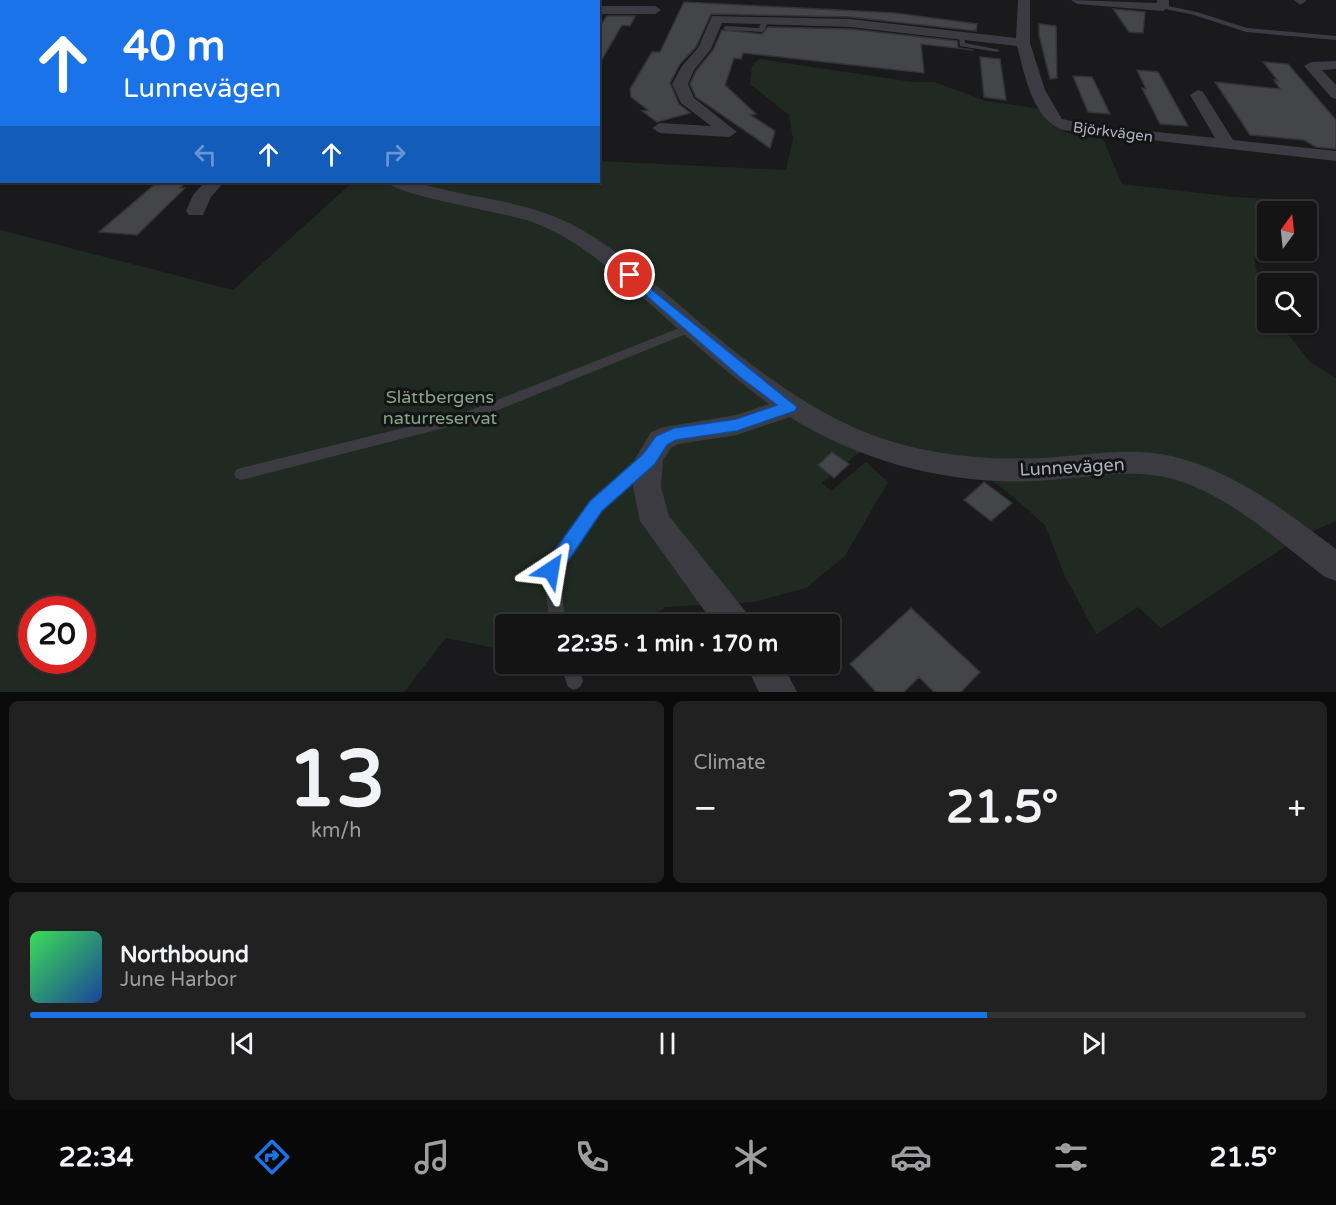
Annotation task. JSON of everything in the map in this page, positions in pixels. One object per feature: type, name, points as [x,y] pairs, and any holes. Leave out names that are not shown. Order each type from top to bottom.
[{"type":"street","name":"Björkvägen","points":[[1024,0],[1023,43],[1037,90],[1056,122],[1068,127],[1089,130],[1336,156]]},
{"type":"street","points":[[1077,0],[1163,3]]},
{"type":"street","points":[[600,10],[655,10]]},
{"type":"street","points":[[660,128],[729,132],[687,100],[680,84],[682,76],[701,54],[717,19],[850,23],[1023,43]]},
{"type":"street","points":[[1336,65],[1311,66],[1336,94]]},
{"type":"street","points":[[1198,95],[1227,145]]},
{"type":"street","points":[[196,211],[202,195],[214,183]]},
{"type":"street","name":"Lunnevägen","points":[[400,183],[513,210],[564,229],[630,275],[746,375],[790,407],[838,432],[878,449],[941,462],[1017,470],[1141,464],[1170,467],[1232,490],[1336,567]]},
{"type":"street","points":[[726,614],[655,521],[647,487],[649,459],[661,440],[674,434],[737,425],[790,407]]},
{"type":"street","points":[[768,674],[779,692]]},
{"type":"lane","points":[[217,0],[226,0]]},
{"type":"lane","points":[[1163,3],[1234,27],[1261,32],[1336,38]]},
{"type":"lane","points":[[1195,13],[1245,21]]},
{"type":"lane","points":[[726,28],[762,30],[765,20]]},
{"type":"lane","points":[[962,36],[962,45],[997,50]]},
{"type":"lane","points":[[241,474],[466,417],[692,327]]},
{"type":"lane","points":[[557,614],[551,570],[596,506],[649,459]]},
{"type":"lane","points":[[572,674],[574,681]]},
{"type":"green space","name":"Slättbergens naturreservat","points":[[759,59],[913,82],[934,82],[986,101],[1043,109],[1051,124],[1058,129],[1076,135],[1103,139],[1122,184],[1234,197],[1294,200],[1257,201],[1257,251],[1254,258],[1257,274],[1257,333],[1287,333],[1310,362],[1336,378],[1336,521],[1302,536],[1161,628],[1138,607],[1096,634],[1064,574],[1045,525],[1011,495],[991,480],[860,452],[822,483],[831,491],[866,462],[888,482],[845,556],[806,588],[754,602],[665,607],[656,614],[495,614],[495,648],[446,638],[404,692],[0,692],[0,230],[233,290],[352,183],[600,183],[600,161],[786,170],[793,139],[789,115],[750,84],[752,66]]},
{"type":"building","points":[[684,2],[895,13],[977,24],[976,31],[850,17],[711,14],[696,47],[680,64],[670,83],[679,104],[690,113],[657,122],[642,111],[648,110],[631,97],[630,89],[652,52],[660,52]]},
{"type":"building","points":[[1113,9],[1145,12],[1143,33],[1129,32]]},
{"type":"building","points":[[607,16],[635,16],[630,26],[622,25],[600,63],[600,26]]},
{"type":"building","points":[[1039,24],[1056,26],[1057,78],[1050,79],[1039,35]]},
{"type":"building","points":[[768,27],[850,29],[957,41],[958,48],[973,50],[921,44],[924,73],[743,53],[741,59],[734,58],[725,85],[756,114],[750,115],[775,131],[770,148],[696,97],[690,84],[696,71],[713,50],[722,30],[762,34]]},
{"type":"building","points":[[980,57],[1000,59],[1006,100],[984,97]]},
{"type":"building","points":[[1263,62],[1288,64],[1336,120],[1336,149],[1316,147],[1304,140],[1250,135],[1215,82],[1280,89],[1274,80],[1278,81]]},
{"type":"building","points":[[1137,70],[1158,72],[1188,126],[1160,124],[1142,88],[1146,89]]},
{"type":"building","points":[[1073,76],[1092,77],[1110,114],[1088,112]]},
{"type":"building","points":[[185,183],[180,188],[185,188],[137,235],[99,232],[154,185]]},
{"type":"building","points":[[832,452],[849,464],[834,478],[818,465]]},
{"type":"building","points":[[984,482],[1012,503],[991,521],[964,500]]},
{"type":"building","points":[[911,608],[980,672],[961,692],[934,692],[919,677],[904,692],[876,692],[850,664]]},
{"type":"route","points":[[551,570],[596,506],[649,459],[661,440],[674,434],[737,425],[790,407],[746,375],[630,275]]}]
